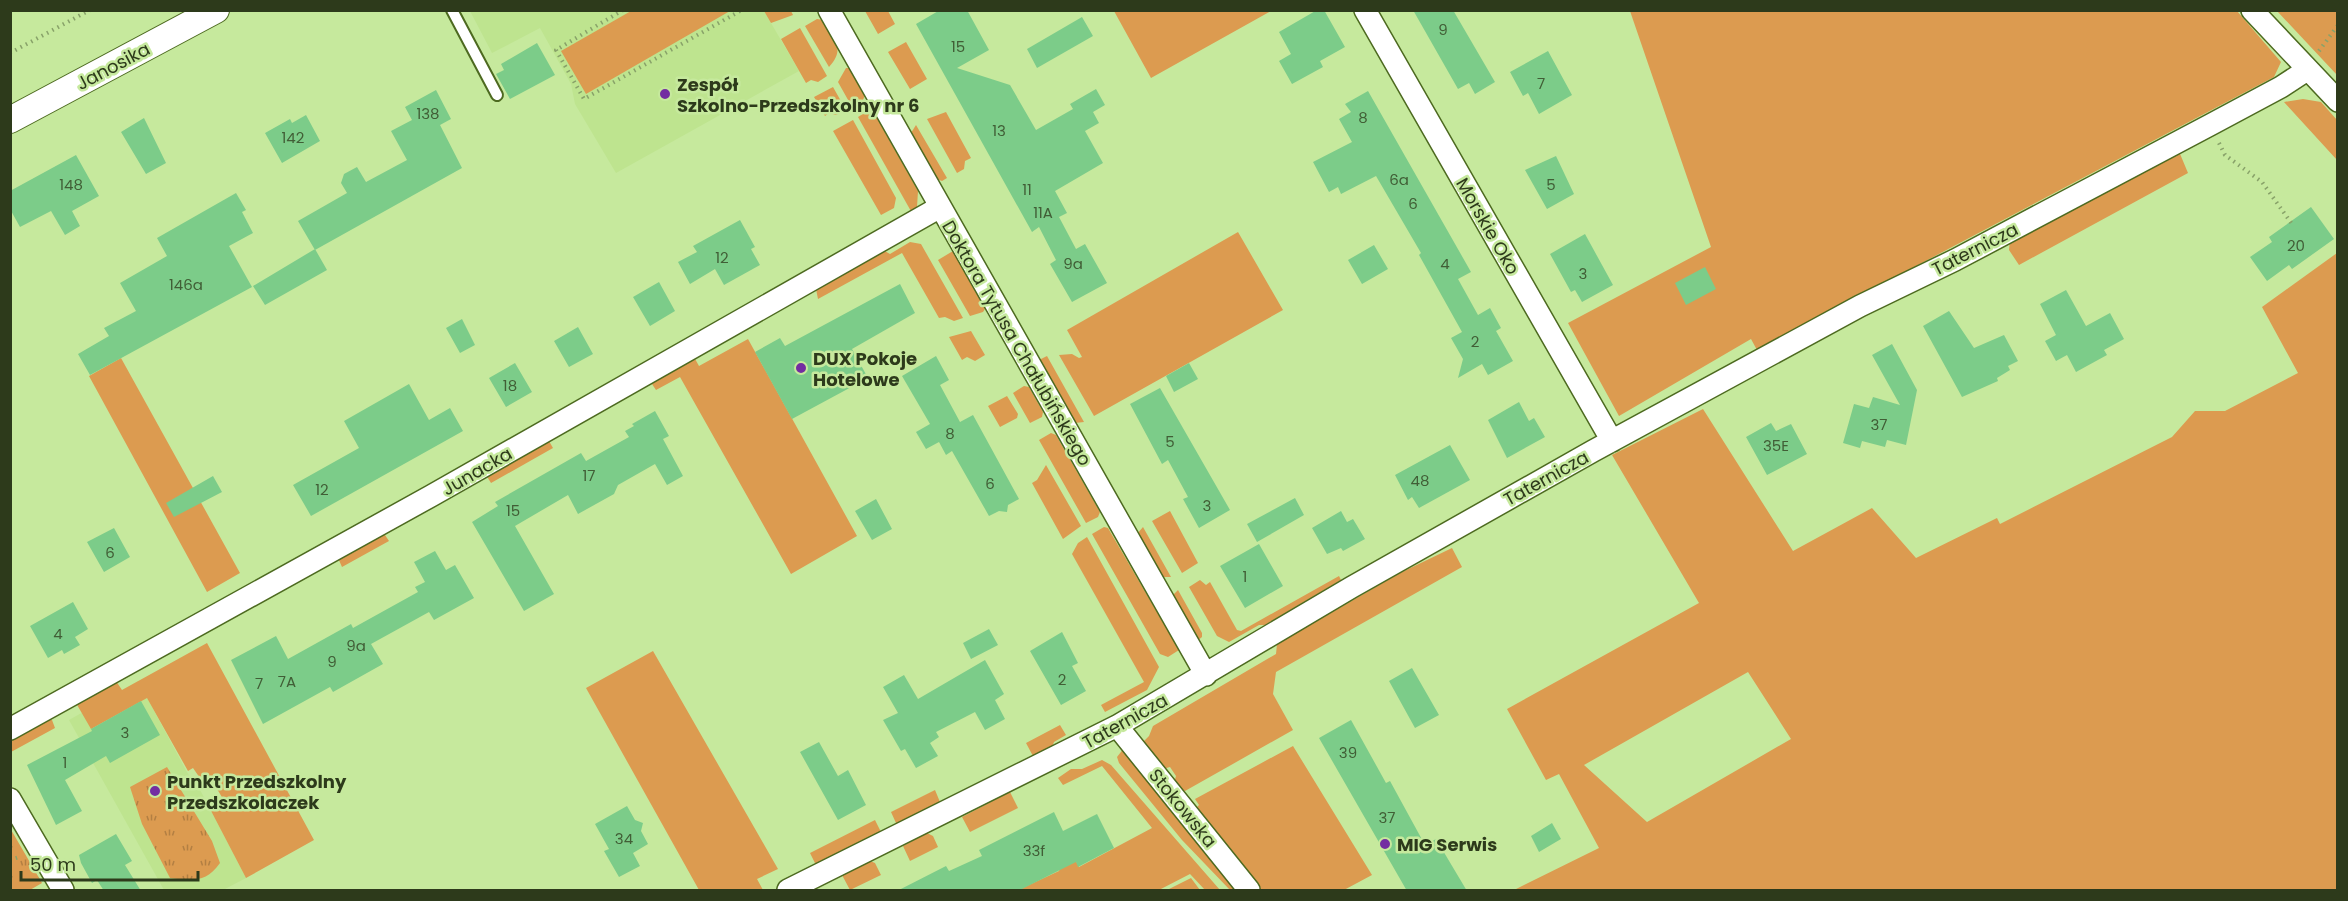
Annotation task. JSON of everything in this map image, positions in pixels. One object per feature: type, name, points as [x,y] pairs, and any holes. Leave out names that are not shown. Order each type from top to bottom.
[{"type":"street","name":"Janosika","points":[[10,120],[216,10]]},
{"type":"street","name":"Doktora Tytusa Chałubińskiego","points":[[829,10],[1206,675]]},
{"type":"street","name":"Morskie Oko","points":[[1365,10],[1612,441]]},
{"type":"street","points":[[2252,10],[2337,101]]},
{"type":"street","name":"Taternicza","points":[[788,891],[1117,726],[1352,587],[1612,441],[1860,306],[1955,260],[2210,125],[2281,87],[2307,70]]},
{"type":"street","name":"Junacka","points":[[10,729],[431,496],[940,207]]},
{"type":"street","name":"Stokowska","points":[[1117,726],[1249,891]]},
{"type":"street","points":[[10,799],[63,891]]},
{"type":"lane","points":[[452,10],[497,95]]},
{"type":"path","points":[[10,53],[90,10]]},
{"type":"path","points":[[623,10],[556,50],[584,99],[740,11]]},
{"type":"path","points":[[2307,70],[2337,25]]},
{"type":"path","points":[[2210,125],[2225,155],[2262,182],[2292,224]]},
{"type":"shaded area","name":"Zespół Szkolno-Przedszkolny nr 6","points":[[470,11],[764,11],[799,71],[616,173],[575,104],[571,84],[540,28],[492,53]]},
{"type":"shaded area","name":"Punkt Przedszkolny Przedszkolaczek","points":[[138,681],[187,772],[195,785],[197,784],[246,878],[223,890],[164,890],[69,720]]},
{"type":"green space","points":[[631,11],[730,11],[586,94],[561,51]]},
{"type":"green space","points":[[764,11],[791,11],[793,15],[771,23]]},
{"type":"green space","points":[[865,11],[888,11],[895,24],[878,34]]},
{"type":"green space","points":[[1114,11],[1271,11],[1151,78]]},
{"type":"green space","points":[[1630,11],[2237,11],[2281,62],[2274,77],[1757,350],[1751,339],[1619,416],[1568,323],[1711,247]]},
{"type":"green space","points":[[2277,11],[2337,11],[2337,75]]},
{"type":"green space","points":[[817,19],[823,20],[836,44],[837,54],[829,67],[805,26]]},
{"type":"green space","points":[[800,28],[827,76],[818,82],[811,80],[806,83],[781,39]]},
{"type":"green space","points":[[906,42],[927,79],[910,89],[888,52]]},
{"type":"green space","points":[[846,68],[850,68],[865,95],[863,100],[852,107],[838,82]]},
{"type":"green space","points":[[833,87],[846,110],[836,115],[829,113],[825,116],[814,97]]},
{"type":"green space","points":[[2303,99],[2321,102],[2337,120],[2337,160],[2284,102]]},
{"type":"green space","points":[[869,110],[873,111],[918,191],[917,207],[912,213],[858,117]]},
{"type":"green space","points":[[946,112],[971,158],[965,161],[964,169],[957,173],[927,119]]},
{"type":"green space","points":[[853,120],[896,198],[894,208],[881,215],[833,131]]},
{"type":"green space","points":[[916,125],[947,178],[942,181],[937,179],[911,133]]},
{"type":"green space","points":[[2178,149],[2188,173],[2019,265],[2009,250],[2010,239]]},
{"type":"green space","points":[[1238,232],[1283,310],[1094,416],[1059,355],[1072,354],[1079,358],[1082,357],[1067,330]]},
{"type":"green space","points":[[910,242],[921,244],[963,318],[954,321],[945,317],[939,318],[902,253],[818,299],[816,289],[881,249],[890,254]]},
{"type":"green space","points":[[953,251],[985,309],[983,312],[970,316],[938,260]]},
{"type":"green space","points":[[2337,253],[2337,890],[1514,890],[1599,848],[1559,774],[1546,780],[1507,709],[1699,603],[1612,455],[1703,409],[1793,551],[1872,508],[1916,558],[1997,518],[2000,524],[2172,437],[2195,411],[2225,411],[2298,373],[2262,307]],"holes":[[[1748,672],[1791,739],[1647,822],[1584,765]]]},
{"type":"green space","points":[[971,331],[985,355],[975,361],[967,357],[962,360],[949,337]]},
{"type":"green space","points":[[748,339],[857,536],[791,574],[680,377],[656,390],[652,384],[653,380],[694,357],[699,366]]},
{"type":"green space","points":[[1047,356],[1084,422],[1075,423],[1039,360]]},
{"type":"green space","points":[[121,358],[240,573],[207,592],[89,376]]},
{"type":"green space","points":[[1024,386],[1029,387],[1043,412],[1042,417],[1030,423],[1013,393]]},
{"type":"green space","points":[[1007,396],[1018,414],[1017,418],[1000,427],[988,406]]},
{"type":"green space","points":[[1051,433],[1056,435],[1100,512],[1098,517],[1086,523],[1039,440]]},
{"type":"green space","points":[[549,441],[553,448],[491,483],[486,475]]},
{"type":"green space","points":[[1046,465],[1081,526],[1063,539],[1032,483],[1037,480]]},
{"type":"green space","points":[[1170,511],[1198,563],[1182,573],[1152,521]]},
{"type":"green space","points":[[1104,527],[1108,528],[1179,650],[1168,657],[1160,654],[1092,534]]},
{"type":"green space","points":[[1143,527],[1171,577],[1161,577],[1137,534]]},
{"type":"green space","points":[[383,532],[389,541],[342,567],[338,558]]},
{"type":"green space","points":[[1087,537],[1159,667],[1147,690],[1105,712],[1101,705],[1144,682],[1072,554],[1078,543]]},
{"type":"green space","points":[[1452,548],[1462,567],[1276,672],[1273,694],[1293,730],[1185,791],[1180,790],[1174,783],[1176,776],[1170,767],[1163,769],[1143,742],[1149,736],[1153,726],[1276,654],[1277,644],[1400,573]]},
{"type":"green space","points":[[1339,576],[1341,580],[1265,625],[1259,625],[1229,642],[1217,636],[1189,587],[1200,580],[1206,585],[1210,582],[1237,630],[1241,631]]},
{"type":"green space","points":[[1178,590],[1202,633],[1202,637],[1197,641],[1172,596]]},
{"type":"green space","points":[[207,643],[314,840],[246,878],[209,807],[223,799],[210,777],[202,781],[193,768],[188,771],[147,698],[91,729],[76,703],[116,681],[122,690]]},
{"type":"green space","points":[[653,651],[778,869],[757,879],[763,890],[699,890],[586,688]]},
{"type":"green space","points":[[47,719],[52,720],[55,728],[11,752],[10,738]]},
{"type":"green space","points":[[1060,725],[1066,735],[1054,742],[1051,750],[1034,758],[1026,743]]},
{"type":"green space","points":[[1293,746],[1372,875],[1344,890],[1260,890],[1195,809],[1199,805],[1195,799]]},
{"type":"green space","points":[[1124,748],[1238,890],[1230,890],[1182,840],[1119,763],[1117,757]]},
{"type":"green space","points":[[1102,760],[1111,765],[1220,890],[1205,890],[1190,874],[1159,890],[1018,890],[1059,871],[1067,844],[1079,867],[1152,828],[1102,766],[1063,785],[1058,778],[1071,769],[1082,769]]},
{"type":"green space","points":[[167,767],[212,841],[220,863],[215,870],[198,879],[170,878],[142,824],[130,787]]},
{"type":"green space","points":[[935,790],[940,802],[938,807],[901,825],[896,823],[891,812]]},
{"type":"green space","points":[[1010,792],[1018,808],[970,832],[962,817]]},
{"type":"green space","points":[[875,820],[882,834],[821,865],[815,863],[810,853]]},
{"type":"green space","points":[[10,828],[42,883],[30,890],[11,890]]},
{"type":"green space","points":[[927,833],[933,836],[938,847],[910,861],[903,846]]},
{"type":"green space","points":[[870,861],[875,863],[881,875],[850,890],[842,875]]},
{"type":"green space","points":[[1191,878],[1200,890],[1167,890]]},
{"type":"building","points":[[940,10],[967,10],[989,50],[957,68],[1010,85],[1036,130],[1073,109],[1070,104],[1096,89],[1105,105],[1093,112],[1099,123],[1085,131],[1103,163],[1055,191],[1067,213],[1059,217],[1076,249],[1085,244],[1107,283],[1072,302],[1050,264],[1056,260],[1039,227],[1032,232],[916,24]]},
{"type":"building","points":[[1317,10],[1324,10],[1345,47],[1320,61],[1323,67],[1292,84],[1279,61],[1291,54],[1279,32]]},
{"type":"building","points":[[1413,10],[1453,10],[1495,82],[1475,94],[1469,83],[1458,89]]},
{"type":"building","points":[[1082,17],[1093,36],[1037,68],[1027,49]]},
{"type":"building","points":[[537,43],[555,75],[510,99],[496,74],[504,70],[501,64]]},
{"type":"building","points":[[1548,51],[1572,95],[1539,114],[1528,93],[1523,96],[1510,72]]},
{"type":"building","points":[[436,90],[451,119],[440,125],[462,168],[315,250],[298,221],[347,193],[341,183],[344,174],[357,167],[366,182],[407,160],[391,131],[412,120],[405,107]]},
{"type":"building","points":[[1368,91],[1471,272],[1458,279],[1478,315],[1490,308],[1501,328],[1496,331],[1513,361],[1488,375],[1482,364],[1458,378],[1463,359],[1451,338],[1462,332],[1419,255],[1421,253],[1376,176],[1341,194],[1338,187],[1329,192],[1313,162],[1352,142],[1339,119],[1351,112],[1345,104]]},
{"type":"building","points":[[306,115],[320,141],[282,163],[265,133],[290,119],[292,123]]},
{"type":"building","points":[[144,118],[166,163],[146,174],[121,132]]},
{"type":"building","points":[[76,155],[99,196],[72,211],[80,226],[65,235],[51,211],[20,227],[10,209],[10,191]]},
{"type":"building","points":[[1556,156],[1574,194],[1547,209],[1525,170]]},
{"type":"building","points":[[236,193],[246,210],[242,212],[253,233],[229,246],[252,287],[90,375],[78,354],[109,336],[104,328],[136,311],[120,283],[167,256],[157,238]]},
{"type":"building","points":[[2311,207],[2334,239],[2292,269],[2289,265],[2267,281],[2250,257],[2272,242],[2269,237]]},
{"type":"building","points":[[740,220],[755,247],[751,249],[760,265],[724,285],[715,269],[690,284],[678,262],[697,252],[693,246]]},
{"type":"building","points":[[1585,234],[1613,285],[1582,302],[1575,290],[1571,292],[1550,254]]},
{"type":"building","points":[[1374,245],[1388,269],[1362,284],[1348,260]]},
{"type":"building","points":[[315,249],[327,270],[265,305],[253,286]]},
{"type":"building","points":[[1705,267],[1716,289],[1686,305],[1675,283]]},
{"type":"building","points":[[659,282],[675,311],[650,326],[633,297]]},
{"type":"building","points":[[900,284],[915,313],[852,349],[868,378],[792,419],[755,352],[780,338],[785,346]]},
{"type":"building","points":[[2066,290],[2086,326],[2110,313],[2124,339],[2104,350],[2107,355],[2076,372],[2067,355],[2056,361],[2045,341],[2056,335],[2040,304]]},
{"type":"building","points":[[1949,311],[1974,348],[2004,335],[2018,361],[2008,366],[2010,370],[1997,378],[1998,381],[1962,397],[1923,326]]},
{"type":"building","points":[[462,319],[475,345],[460,353],[446,328]]},
{"type":"building","points":[[578,327],[593,354],[569,367],[554,341]]},
{"type":"building","points":[[1892,344],[1917,390],[1906,445],[1887,440],[1885,447],[1862,441],[1860,448],[1843,443],[1854,404],[1869,408],[1873,397],[1900,405],[1872,355]]},
{"type":"building","points":[[936,356],[949,380],[940,385],[960,422],[973,415],[1019,499],[1008,505],[1007,512],[999,511],[989,516],[952,451],[946,455],[939,442],[926,449],[916,432],[930,424],[902,376]]},
{"type":"building","points":[[515,363],[532,392],[506,407],[489,378]]},
{"type":"building","points":[[1189,363],[1198,379],[1174,392],[1166,376]]},
{"type":"building","points":[[409,384],[429,420],[450,408],[463,431],[311,516],[293,485],[359,448],[344,421]]},
{"type":"building","points":[[1160,388],[1230,510],[1199,528],[1183,499],[1188,497],[1168,460],[1162,464],[1130,404]]},
{"type":"building","points":[[1519,402],[1529,421],[1534,418],[1545,437],[1507,458],[1488,420]]},
{"type":"building","points":[[655,411],[669,436],[663,439],[683,476],[667,485],[655,464],[618,485],[614,494],[578,514],[568,495],[515,526],[554,594],[524,611],[472,522],[498,506],[495,502],[581,453],[586,461],[629,437],[625,431],[634,426],[632,424]]},
{"type":"building","points":[[1771,423],[1776,431],[1791,424],[1807,454],[1767,475],[1746,437]]},
{"type":"building","points":[[1450,445],[1470,480],[1419,508],[1412,497],[1408,500],[1395,475]]},
{"type":"building","points":[[213,476],[222,492],[174,517],[166,503]]},
{"type":"building","points":[[1295,498],[1304,515],[1257,542],[1247,524]]},
{"type":"building","points":[[876,499],[892,529],[872,540],[855,511]]},
{"type":"building","points":[[1341,511],[1347,522],[1353,519],[1365,539],[1343,551],[1341,548],[1327,554],[1312,528]]},
{"type":"building","points":[[114,528],[130,557],[104,572],[87,542]]},
{"type":"building","points":[[1259,544],[1283,586],[1245,608],[1220,566]]},
{"type":"building","points":[[435,551],[446,570],[455,565],[474,598],[434,620],[429,612],[371,644],[383,664],[333,692],[330,687],[263,724],[231,660],[276,636],[288,659],[351,624],[353,628],[418,592],[415,587],[425,582],[414,562]]},
{"type":"building","points":[[73,602],[88,629],[75,637],[80,645],[64,654],[62,650],[48,658],[30,626]]},
{"type":"building","points":[[989,629],[998,645],[971,659],[963,643]]},
{"type":"building","points":[[1062,632],[1078,663],[1072,666],[1086,691],[1061,705],[1030,651]]},
{"type":"building","points":[[985,660],[1004,694],[995,700],[1005,719],[985,730],[975,712],[936,732],[939,737],[930,743],[938,756],[916,768],[905,749],[901,751],[883,720],[898,713],[883,687],[904,675],[918,699]]},
{"type":"building","points":[[1412,668],[1439,715],[1415,728],[1389,681]]},
{"type":"building","points":[[141,701],[160,735],[110,763],[106,756],[65,780],[82,811],[56,825],[27,765],[92,731],[91,729]]},
{"type":"building","points":[[1351,720],[1386,783],[1390,781],[1425,845],[1436,839],[1467,891],[1407,891],[1319,738]]},
{"type":"building","points":[[819,742],[838,776],[848,770],[866,805],[838,820],[800,752]]},
{"type":"building","points":[[627,806],[635,820],[643,823],[641,831],[648,844],[633,853],[640,866],[619,877],[604,851],[609,849],[595,824]]},
{"type":"building","points":[[1054,812],[1063,831],[1097,814],[1114,848],[1078,867],[1076,862],[1018,891],[897,891],[946,866],[949,871],[982,856],[979,850]]},
{"type":"building","points":[[1552,823],[1561,839],[1539,852],[1531,836]]},
{"type":"building","points":[[116,834],[132,861],[125,865],[141,891],[104,891],[97,880],[92,883],[81,863],[79,855]]},
{"type":"place","name":"Zespół Szkolno-Przedszkolny nr 6","points":[[665,94]]},
{"type":"place","name":"DUX Pokoje Hotelowe","points":[[801,368]]},
{"type":"place","name":"Punkt Przedszkolny Przedszkolaczek","points":[[155,791]]},
{"type":"place","name":"MIG Serwis","points":[[1385,844]]}]
